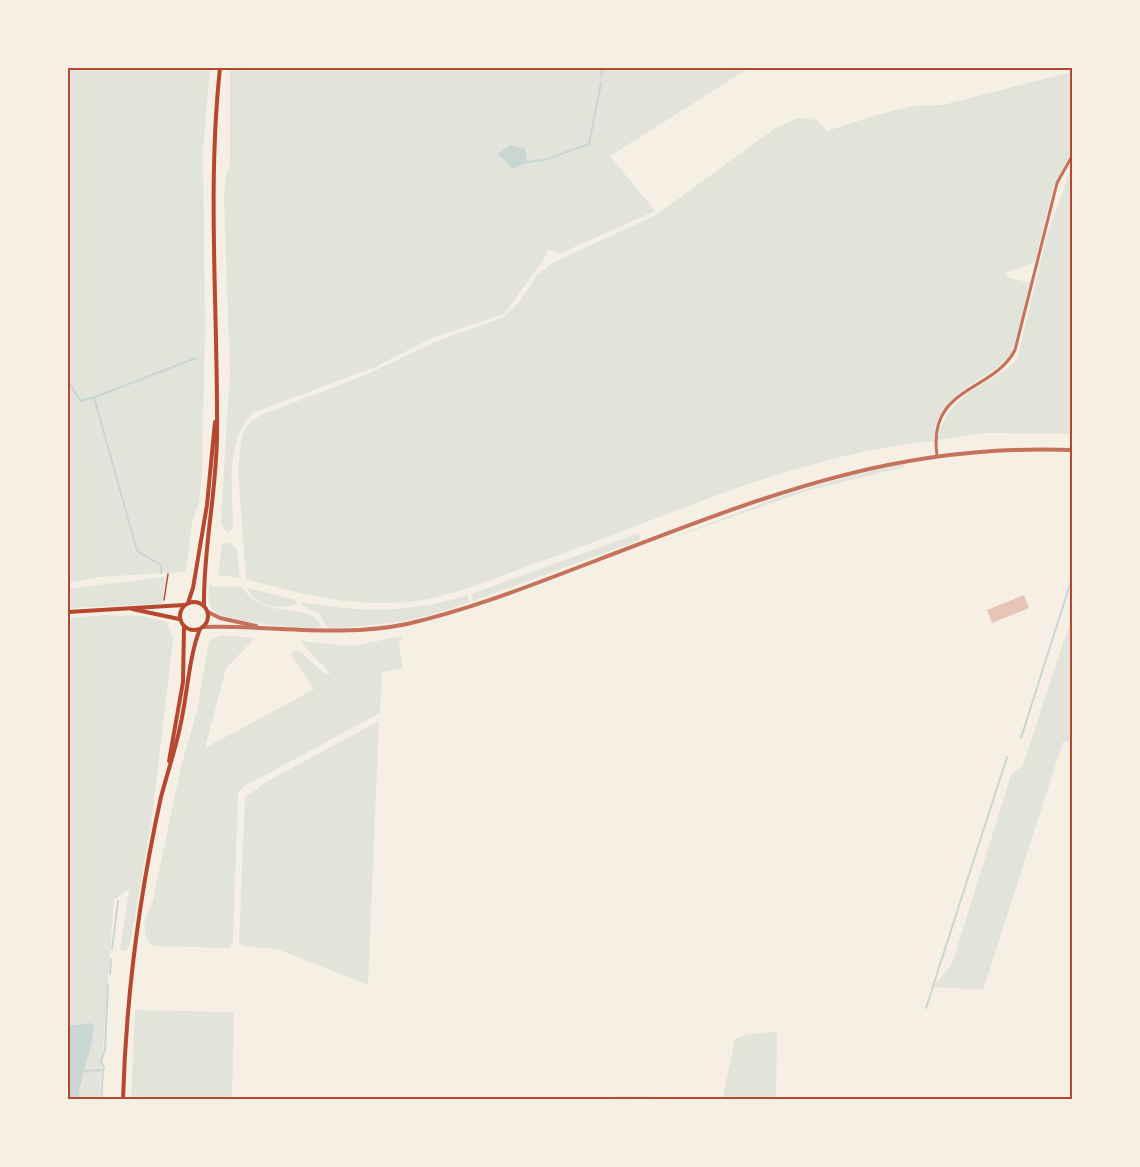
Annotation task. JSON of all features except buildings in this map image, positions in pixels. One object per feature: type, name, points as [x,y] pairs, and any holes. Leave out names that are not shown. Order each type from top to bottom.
[{"type":"main road","points":[[204,606],[204,570],[215,477],[214,177],[220,68]]},
{"type":"main road","points":[[123,1100],[134,952],[148,864],[183,682],[184,627],[180,620],[180,612],[194,588],[207,505],[216,413]]},
{"type":"main road","points":[[68,612],[131,609],[195,602],[204,606],[208,612],[208,620],[202,628],[180,726],[168,767]]},
{"type":"main road","points":[[131,609],[180,620]]},
{"type":"main road","points":[[184,627],[192,631],[202,628]]},
{"type":"street","points":[[936,455],[936,435],[941,420],[952,401],[966,389],[1004,366],[1015,350],[1057,183],[1072,156]]},
{"type":"street","points":[[202,628],[259,627],[323,632],[366,630],[408,623],[472,606],[756,500],[812,482],[877,466],[936,455],[1011,450],[1072,450]]},
{"type":"street","points":[[208,612],[220,618],[259,627]]},
{"type":"path","points":[[164,604],[168,574]]},
{"type":"shaded area","points":[[68,68],[210,68],[203,150],[205,328],[202,474],[199,502],[192,522],[186,572],[98,577],[68,583]]},
{"type":"shaded area","points":[[230,68],[749,68],[610,156],[655,211],[559,254],[548,250],[542,262],[504,314],[432,338],[375,367],[253,413],[244,424],[234,452],[233,529],[228,533],[223,528],[221,520],[230,371],[224,202],[225,180],[230,164]]},
{"type":"shaded area","points":[[1072,72],[1072,150],[1053,187],[1035,262],[1006,273],[1007,277],[1030,283],[1012,355],[951,401],[938,425],[934,441],[883,448],[785,472],[736,488],[477,585],[425,600],[386,603],[345,601],[286,590],[246,579],[238,471],[244,430],[261,415],[363,376],[435,342],[504,317],[520,301],[537,275],[554,262],[656,215],[774,129],[798,118],[817,120],[827,131],[913,106],[943,105]]},
{"type":"shaded area","points":[[510,145],[525,149],[527,162],[513,169],[498,154]]},
{"type":"shaded area","points":[[1072,165],[1072,434],[988,433],[937,440],[943,423],[960,400],[1017,360],[1046,239]]},
{"type":"shaded area","points":[[904,464],[905,467],[806,491],[650,546],[782,496],[850,476]]},
{"type":"shaded area","points":[[639,533],[640,540],[473,601],[471,594]]},
{"type":"shaded area","points":[[231,543],[237,550],[240,578],[218,575],[222,544]]},
{"type":"shaded area","points":[[163,577],[165,581],[162,604],[68,608],[68,589]]},
{"type":"shaded area","points":[[209,583],[212,586],[242,587],[251,598],[275,608],[309,615],[317,619],[321,627],[267,625],[221,615],[210,605]]},
{"type":"shaded area","points":[[247,588],[296,600],[296,604],[283,607],[268,605],[255,599]]},
{"type":"shaded area","points":[[468,595],[469,602],[435,614],[382,624],[346,627],[328,628],[319,613],[301,605],[303,602],[345,608],[406,608]]},
{"type":"shaded area","points":[[105,615],[142,616],[167,622],[173,640],[151,825],[130,944],[126,951],[120,950],[129,889],[114,900],[99,1099],[68,1099],[68,618]]},
{"type":"shaded area","points":[[1072,616],[1072,741],[1063,742],[983,990],[933,987],[952,964],[1011,775],[1023,765]]},
{"type":"shaded area","points":[[220,635],[255,638],[226,668],[205,748],[314,689],[291,655],[292,651],[299,651],[326,675],[330,673],[300,641],[352,646],[402,636],[399,646],[403,668],[382,672],[380,713],[243,787],[238,793],[233,943],[229,948],[152,946],[146,938],[144,923],[153,900],[181,766],[197,711],[209,641]]},
{"type":"shaded area","points":[[379,721],[368,985],[277,949],[242,946],[239,942],[245,797],[268,781]]},
{"type":"shaded area","points":[[135,1010],[234,1012],[232,1099],[131,1099]]},
{"type":"shaded area","points":[[91,1023],[94,1025],[93,1035],[78,1099],[68,1099],[68,1026]]},
{"type":"shaded area","points":[[777,1032],[776,1099],[583,1099],[621,1096],[723,1098],[735,1039],[747,1034]]},
{"type":"waterway","points":[[601,76],[603,68]]},
{"type":"waterway","points":[[527,162],[544,160],[589,144],[601,83]]},
{"type":"waterway","points":[[95,397],[196,358]]},
{"type":"waterway","points":[[68,382],[81,401],[94,397],[137,551],[161,565],[161,573]]},
{"type":"waterway","points":[[1021,738],[1072,578]]},
{"type":"waterway","points":[[926,1008],[1007,757]]},
{"type":"waterway","points":[[112,949],[118,901]]},
{"type":"waterway","points":[[110,974],[111,959]]},
{"type":"waterway","points":[[103,1070],[101,1062],[105,1049],[108,985]]},
{"type":"waterway","points":[[83,1071],[103,1070],[101,1100]]}]
